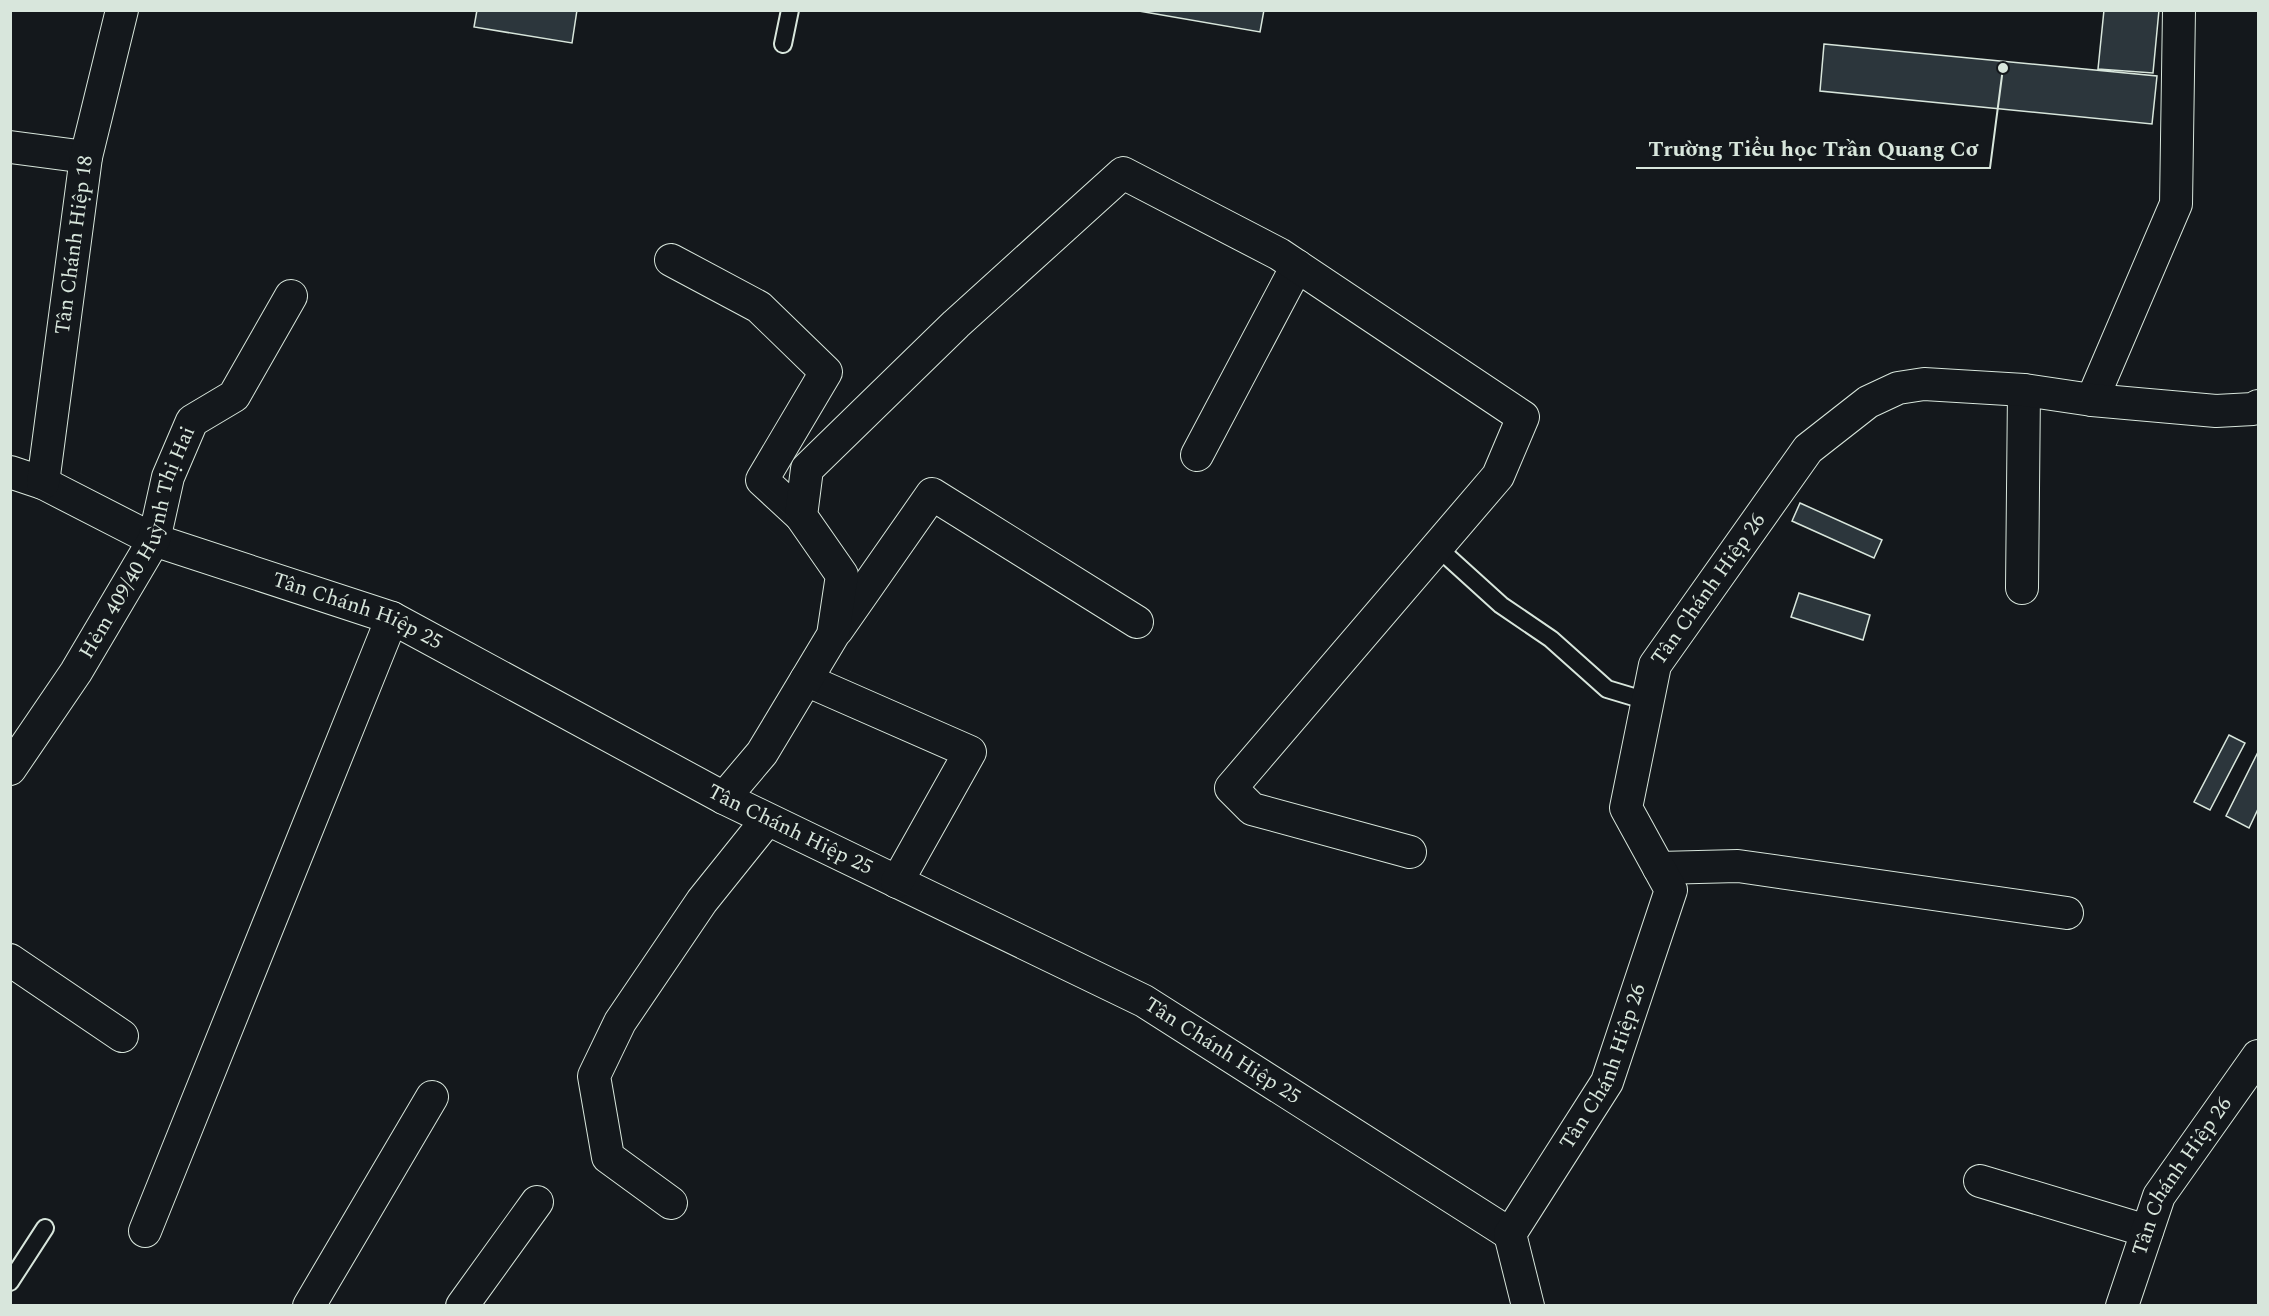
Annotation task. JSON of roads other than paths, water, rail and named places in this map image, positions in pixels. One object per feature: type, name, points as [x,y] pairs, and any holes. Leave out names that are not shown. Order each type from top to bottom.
[{"type":"street","name":"Tân Chánh Hiệp 18","points":[[43,483],[86,157],[122,10]]},
{"type":"street","points":[[2092,400],[2176,204],[2180,10]]},
{"type":"street","points":[[10,147],[86,157]]},
{"type":"street","points":[[801,516],[807,469],[956,324],[1123,173],[1279,254],[1522,417],[1498,476],[1231,788],[1252,808],[1410,852]]},
{"type":"street","points":[[671,260],[759,307],[826,372],[762,480],[801,516],[842,575],[833,635]]},
{"type":"street","points":[[1197,455],[1297,266]]},
{"type":"street","name":"Hẻm 409/40 Huỳnh Thị Hai","points":[[10,769],[76,672],[154,540],[168,477],[192,421],[234,396],[291,296]]},
{"type":"street","name":"Tân Chánh Hiệp 26","points":[[1510,1234],[1607,1082],[1671,890],[1626,808],[1654,665],[1808,449],[1868,402],[1898,388],[1924,384],[2024,390],[2092,400],[2216,411],[2253,409],[2259,406]]},
{"type":"street","points":[[2022,588],[2024,390]]},
{"type":"street","name":"Tân Chánh Hiệp 25","points":[[10,472],[43,483],[154,540],[392,618],[767,820],[1144,1001],[1510,1234]]},
{"type":"street","points":[[724,798],[762,753],[833,635],[932,494],[1137,621]]},
{"type":"street","points":[[145,1231],[392,618]]},
{"type":"street","points":[[806,680],[970,752],[897,882]]},
{"type":"street","points":[[671,1203],[608,1157],[594,1076],[620,1023],[670,947],[702,901],[767,820]]},
{"type":"street","points":[[1659,868],[1738,866],[2067,913]]},
{"type":"street","points":[[10,960],[122,1036]]},
{"type":"street","name":"Tân Chánh Hiệp 26","points":[[2122,1305],[2159,1196],[2259,1056]]},
{"type":"street","points":[[318,1302],[432,1097]]},
{"type":"street","points":[[1980,1181],[2147,1231]]},
{"type":"street","points":[[462,1305],[537,1202]]},
{"type":"street","points":[[1510,1234],[1528,1305]]},
{"type":"lane","points":[[783,44],[790,10]]},
{"type":"lane","points":[[1437,547],[1501,605],[1551,639],[1607,689],[1647,701]]},
{"type":"lane","points":[[10,1282],[45,1228]]},
{"type":"place","name":"Trường Tiểu học Trần Quang Cơ","points":[[2003,68]]}]
